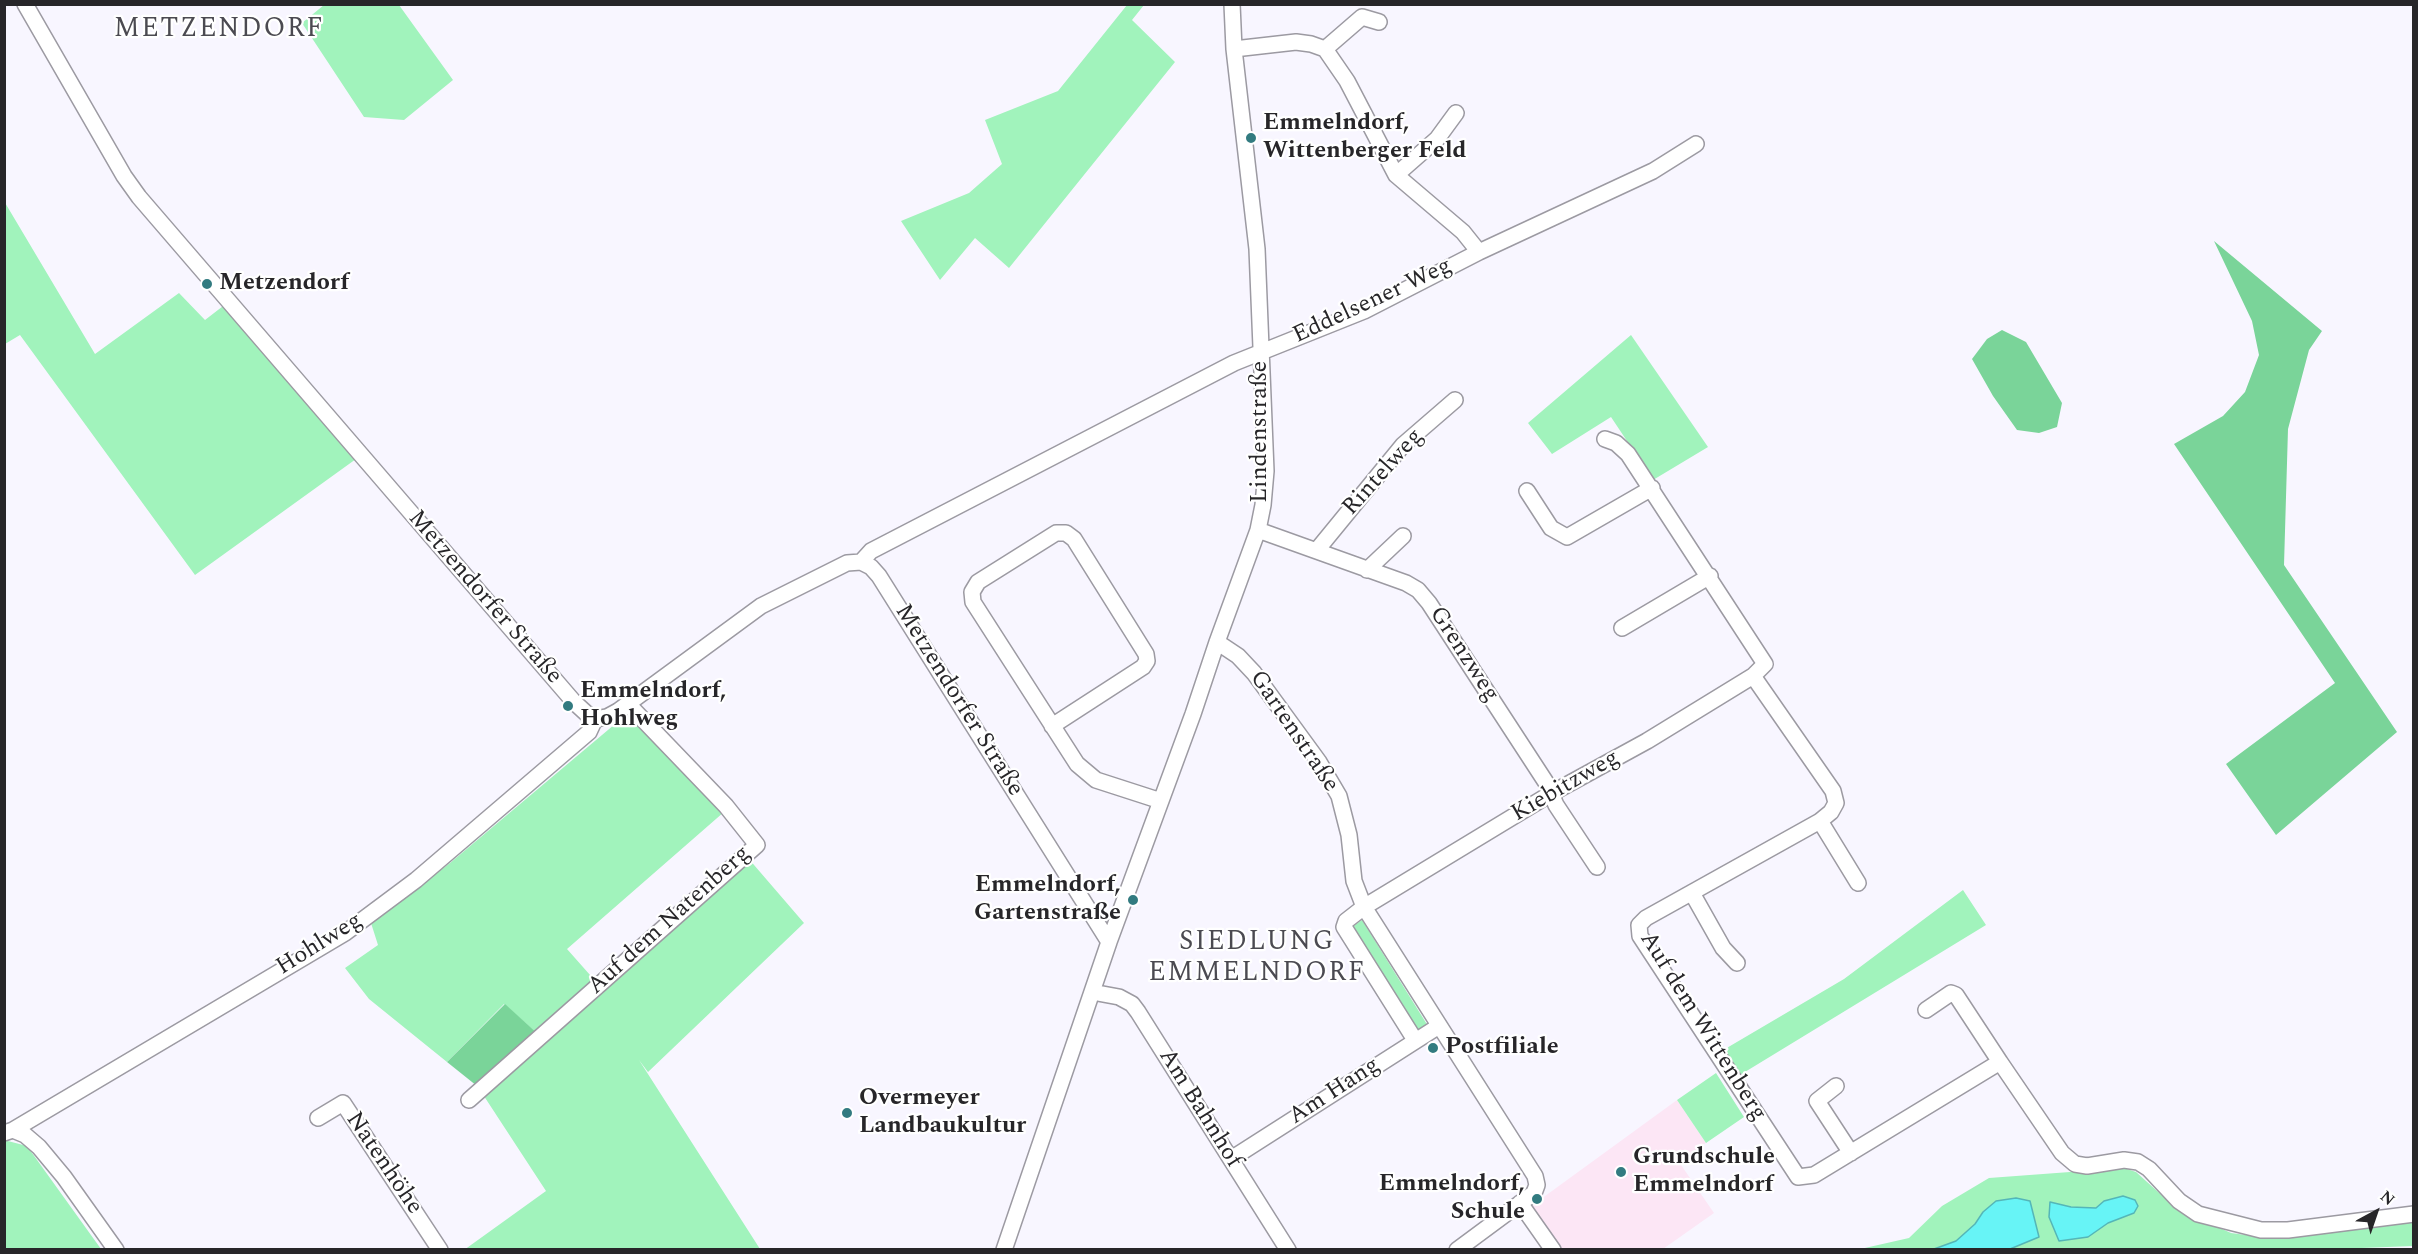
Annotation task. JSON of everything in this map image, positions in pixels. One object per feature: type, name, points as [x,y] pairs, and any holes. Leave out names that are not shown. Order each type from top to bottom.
[{"type":"street","name":"Metzendorfer Straße","points":[[25,4],[124,176],[139,197],[574,702],[595,719]]},
{"type":"street","name":"Lindenstraße","points":[[1004,1250],[1109,942],[1258,530],[1266,480],[1257,249],[1234,49],[1232,4]]},
{"type":"street","points":[[1325,49],[1362,17],[1379,22]]},
{"type":"street","points":[[1234,49],[1296,42],[1325,49],[1347,81],[1396,175],[1463,232],[1479,252]]},
{"type":"street","points":[[1396,175],[1437,139],[1456,113]]},
{"type":"street","name":"Eddelsener Weg","points":[[861,562],[871,551],[1261,351],[1364,311],[1479,252],[1653,171],[1696,144]]},
{"type":"street","name":"Rintelweg","points":[[1317,550],[1403,446],[1455,400]]},
{"type":"street","points":[[1605,439],[1616,443],[1628,454],[1710,576],[1622,628]]},
{"type":"street","points":[[1527,491],[1551,528],[1567,537],[1652,488]]},
{"type":"street","name":"Grenzweg","points":[[1258,530],[1317,550],[1418,590],[1430,603],[1597,867]]},
{"type":"street","points":[[1052,726],[1143,667],[1147,661],[1146,654],[1074,539],[1066,533],[1056,533],[978,582],[972,592],[973,602],[1052,726],[1085,773],[1096,780],[1161,801]]},
{"type":"street","points":[[1367,570],[1403,536]]},
{"type":"street","name":"Metzendorfer Straße","points":[[861,562],[871,567],[879,576],[1093,913],[1109,942]]},
{"type":"street","points":[[595,719],[607,717],[628,704],[761,606],[847,563],[861,562]]},
{"type":"street","name":"Kiebitzweg","points":[[1364,907],[1552,793],[1647,741],[1753,676],[1766,664],[1710,576]]},
{"type":"street","name":"Gartenstraße","points":[[1217,642],[1238,656],[1254,673],[1319,762],[1339,796],[1349,835],[1354,881],[1364,907],[1535,1176],[1538,1185],[1534,1193],[1457,1250]]},
{"type":"street","name":"Auf dem Wittenberg","points":[[1753,676],[1833,792],[1836,803],[1831,812],[1820,821],[1646,918],[1639,925],[1640,936],[1798,1178],[1814,1175],[2000,1062]]},
{"type":"street","name":"Auf dem Natenberg","points":[[469,1100],[757,845],[726,806],[628,704]]},
{"type":"street","name":"Hohlweg","points":[[9,1132],[345,933],[416,879],[590,732],[595,719]]},
{"type":"street","points":[[1820,821],[1858,883]]},
{"type":"street","points":[[1692,893],[1723,948],[1737,963]]},
{"type":"street","points":[[1364,907],[1346,921],[1344,927],[1415,1040]]},
{"type":"street","name":"Am Bahnhof","points":[[1092,992],[1119,997],[1132,1004],[1288,1250]]},
{"type":"street","points":[[1926,1010],[1951,993],[1956,995],[2061,1153],[2075,1164],[2086,1166],[2124,1160],[2138,1162],[2149,1169],[2179,1201],[2198,1214],[2261,1230],[2288,1230],[2414,1214]]},
{"type":"street","name":"Am Hang","points":[[1231,1159],[1439,1026]]},
{"type":"street","points":[[1836,1086],[1817,1101],[1851,1153]]},
{"type":"street","name":"Natenhöhe","points":[[318,1118],[343,1103],[440,1250]]},
{"type":"street","points":[[9,1132],[25,1135],[39,1147],[64,1177],[116,1250]]},
{"type":"street","points":[[1520,1203],[1553,1250]]},
{"type":"shaded area","name":"Grundschule Emmelndorf","points":[[1677,1100],[1706,1143],[1679,1162],[1714,1213],[1663,1249],[1561,1249],[1530,1207]]},
{"type":"green space","points":[[324,5],[399,5],[453,80],[404,120],[364,117],[302,23]]},
{"type":"green space","points":[[1127,5],[1144,5],[1132,20],[1175,62],[1009,268],[975,238],[940,280],[901,221],[969,193],[1002,164],[985,120],[1058,91]]},
{"type":"green space","points":[[4,201],[95,354],[179,293],[205,320],[227,303],[356,459],[195,575],[20,335],[5,344]]},
{"type":"green space","points":[[2214,241],[2322,331],[2309,350],[2288,429],[2284,565],[2397,732],[2276,835],[2226,764],[2335,683],[2174,444],[2223,416],[2245,392],[2259,355],[2252,321]]},
{"type":"green space","points":[[2002,330],[2026,342],[2062,403],[2057,427],[2039,433],[2017,430],[1993,396],[1972,359],[1987,339]]},
{"type":"green space","points":[[1631,335],[1708,447],[1653,480],[1611,417],[1552,454],[1528,423]]},
{"type":"green space","points":[[628,716],[639,719],[724,812],[567,949],[598,984],[538,1034],[504,1004],[447,1062],[369,999],[345,968],[378,945],[371,923],[450,863],[621,719]]},
{"type":"green space","points":[[748,858],[804,923],[648,1072],[639,1060],[760,1249],[464,1250],[546,1191],[480,1090],[598,997]]},
{"type":"green space","points":[[1963,890],[1986,925],[1740,1075],[1725,1049],[1844,979]]},
{"type":"green space","points":[[1362,920],[1428,1026],[1417,1032],[1352,927]]},
{"type":"green space","points":[[505,1004],[538,1034],[477,1086],[447,1062]]},
{"type":"green space","points":[[1716,1073],[1744,1117],[1706,1143],[1677,1100]]},
{"type":"green space","points":[[4,1140],[27,1146],[101,1249],[5,1249]]},
{"type":"green space","points":[[2124,1168],[2136,1172],[2177,1209],[2231,1233],[2275,1239],[2413,1221],[2413,1246],[2310,1250],[1856,1250],[1909,1238],[1942,1206],[1989,1178]]},
{"type":"water","points":[[2123,1196],[2135,1200],[2138,1206],[2134,1213],[2108,1223],[2088,1237],[2059,1241],[2049,1217],[2050,1202],[2071,1207],[2096,1208],[2104,1201]]},
{"type":"water","points":[[2016,1198],[2030,1201],[2039,1237],[2010,1249],[1934,1249],[1956,1241],[1996,1201]]},
{"type":"place","name":"Emmelndorf, Wittenberger Feld","points":[[1251,138]]},
{"type":"place","name":"Metzendorf","points":[[207,284]]},
{"type":"place","name":"Emmelndorf, Hohlweg","points":[[568,706]]},
{"type":"place","name":"Emmelndorf, Gartenstraße","points":[[1133,900]]},
{"type":"place","name":"Postfiliale","points":[[1433,1048]]},
{"type":"place","name":"Overmeyer Landbaukultur","points":[[847,1113]]},
{"type":"place","name":"Grundschule Emmelndorf","points":[[1621,1172]]},
{"type":"place","name":"Emmelndorf, Schule","points":[[1537,1199]]},
{"type":"district","name":"METZENDORF","points":[[219,31]]},
{"type":"district","name":"SIEDLUNG EMMELNDORF","points":[[1257,960]]}]
